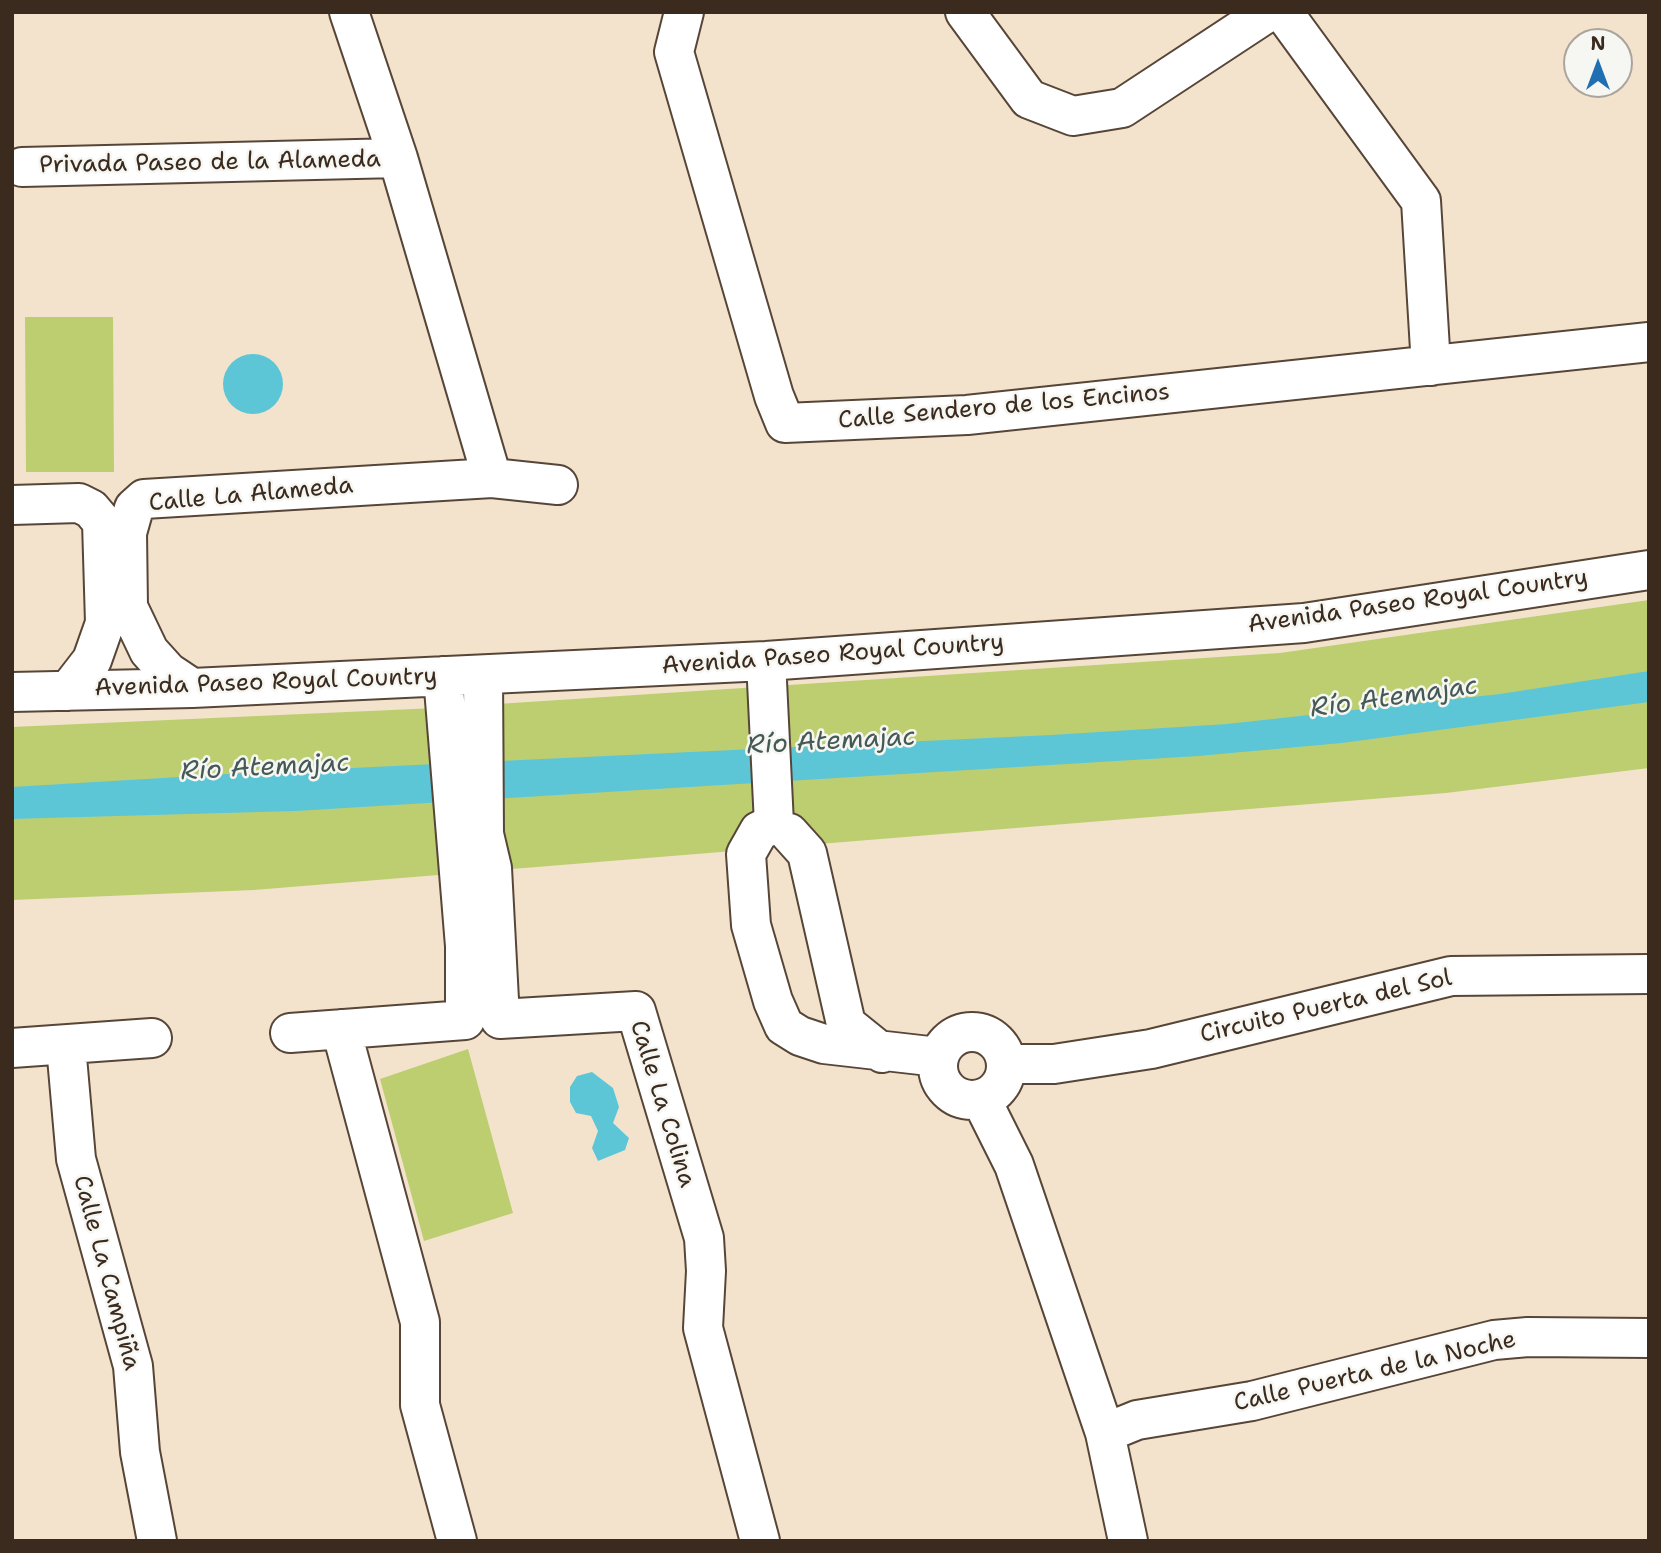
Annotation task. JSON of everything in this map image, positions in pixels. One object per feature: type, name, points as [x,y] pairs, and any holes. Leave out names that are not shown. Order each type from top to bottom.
[{"type":"street","points":[[348,12],[398,158],[492,478]]},
{"type":"street","name":"Calle Sendero de los Encinos","points":[[684,12],[674,52],[774,396],[785,423],[967,415],[1649,342]]},
{"type":"street","points":[[965,12],[1029,99],[1073,116],[1122,108],[1268,12]]},
{"type":"street","points":[[1283,12],[1422,201],[1431,366]]},
{"type":"street","name":"Privada Paseo de la Alameda","points":[[22,167],[398,158]]},
{"type":"street","name":"Calle La Alameda","points":[[192,688],[169,672],[149,651],[134,626],[128,607],[127,533],[134,508],[144,499],[492,478],[558,485]]},
{"type":"street","points":[[12,505],[79,503],[91,509],[102,522],[105,623],[92,660],[68,691]]},
{"type":"street","name":"Avenida Paseo Royal Country","points":[[12,692],[192,688],[483,675],[767,679],[1304,623],[1649,570]]},
{"type":"street","name":"Calle La Colina","points":[[290,1033],[465,1020],[470,840],[483,713],[483,675]]},
{"type":"street","name":"Calle La Colina","points":[[443,676],[446,717],[470,840],[492,868],[500,1019],[636,1011],[704,1238],[706,1271],[702,1328],[760,1541]]},
{"type":"street","points":[[767,679],[774,825],[746,854],[750,922],[761,965],[784,1026],[800,1037],[835,1034],[882,1053],[938,1057]]},
{"type":"street","points":[[774,825],[807,853],[822,912],[832,976],[835,1034]]},
{"type":"street","name":"Circuito Puerta del Sol","points":[[1006,1064],[1054,1064],[1151,1048],[1451,976],[1649,974]]},
{"type":"street","points":[[341,1029],[420,1322],[420,1405],[457,1541]]},
{"type":"street","points":[[968,1032],[979,1032],[998,1043],[1006,1064],[1000,1086],[981,1099],[969,1101],[947,1091],[937,1069],[938,1057],[949,1040],[968,1032]]},
{"type":"street","points":[[12,1048],[152,1038]]},
{"type":"street","name":"Calle La Campiña","points":[[66,1046],[76,1158],[133,1366],[140,1452],[158,1541]]},
{"type":"street","points":[[981,1099],[1014,1165],[1105,1433],[1128,1541]]},
{"type":"street","name":"Calle Puerta de la Noche","points":[[1105,1433],[1137,1420],[1252,1401],[1494,1340],[1528,1337],[1649,1338]]},
{"type":"green space","points":[[25,317],[113,317],[114,472],[26,472]]},
{"type":"green space","points":[[1649,600],[1649,768],[1446,793],[254,890],[12,900],[12,727],[436,708],[1280,653]]},
{"type":"green space","points":[[468,1049],[513,1213],[424,1241],[380,1079]]},
{"type":"water","points":[[253,354],[270,359],[278,367],[283,384],[278,401],[270,409],[253,414],[236,409],[228,401],[223,384],[228,367],[236,359]]},
{"type":"water","points":[[1649,671],[1649,702],[1342,743],[1198,756],[296,811],[12,819],[12,787],[1227,724],[1500,694]]},
{"type":"water","points":[[592,1072],[613,1088],[619,1107],[613,1123],[629,1138],[625,1150],[598,1161],[592,1148],[598,1131],[591,1116],[576,1113],[570,1102],[570,1087],[577,1076]]},
{"type":"water label","name":"Río Atemajac","points":[[1394,698]]},
{"type":"water label","name":"Río Atemajac","points":[[831,742]]},
{"type":"water label","name":"Río Atemajac","points":[[265,768]]}]
